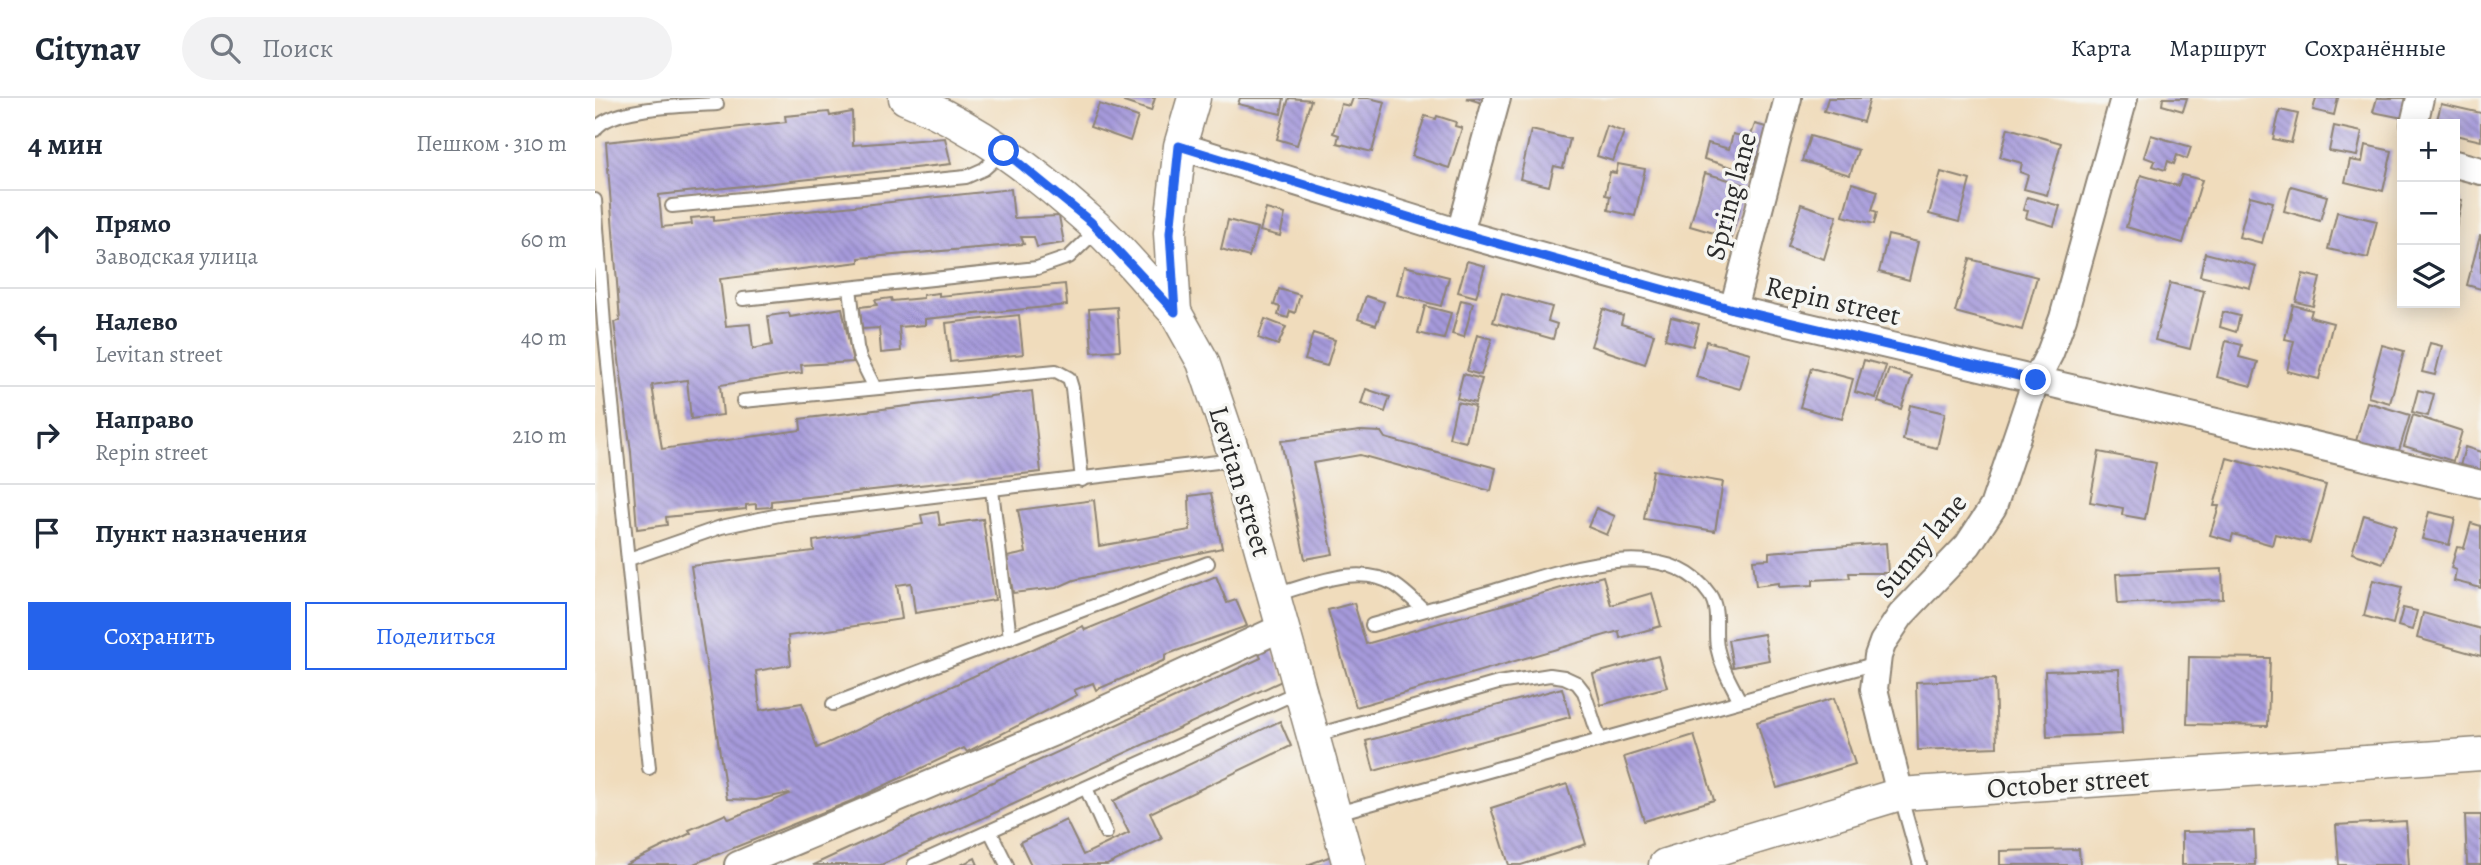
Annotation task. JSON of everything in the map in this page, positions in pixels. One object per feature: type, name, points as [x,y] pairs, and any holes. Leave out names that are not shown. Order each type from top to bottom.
[{"type":"street","points":[[905,98],[962,124],[1004,151],[1098,229],[1175,312]]},
{"type":"street","name":"Levitan street","points":[[1193,98],[1179,146],[1170,233],[1175,312],[1203,362],[1236,460],[1349,865]]},
{"type":"street","points":[[1460,233],[1497,98]]},
{"type":"street","name":"Spring lane","points":[[1733,309],[1789,98]]},
{"type":"street","name":"Sunny lane","points":[[1900,793],[1874,690],[1883,642],[1901,615],[1968,545],[1993,507],[2036,380],[2063,318],[2125,98]]},
{"type":"street","points":[[2415,119],[2420,98]]},
{"type":"street","name":"Repin street","points":[[1179,146],[1460,233],[1733,309],[2481,484]]},
{"type":"street","points":[[2460,165],[2481,171]]},
{"type":"street","points":[[738,865],[1073,724],[1283,627]]},
{"type":"street","name":"October street","points":[[1665,865],[1900,793],[2481,754]]},
{"type":"lane","points":[[595,130],[599,124],[625,113],[717,104]]},
{"type":"lane","points":[[672,206],[966,177],[984,169],[1004,151]]},
{"type":"lane","points":[[595,200],[604,324],[649,768]]},
{"type":"lane","points":[[743,299],[1037,268],[1069,257],[1098,229]]},
{"type":"lane","points":[[850,288],[857,347],[875,388]]},
{"type":"lane","points":[[743,401],[1050,370],[1069,378],[1072,388],[1082,480]]},
{"type":"lane","points":[[629,559],[721,527],[784,514],[1236,460]]},
{"type":"lane","points":[[992,490],[1010,638]]},
{"type":"lane","points":[[1372,625],[1576,566],[1623,561],[1664,563],[1691,573],[1712,597],[1719,655],[1723,669],[1740,701]]},
{"type":"lane","points":[[833,704],[1208,563]]},
{"type":"lane","points":[[1274,595],[1339,577],[1372,575],[1395,585],[1424,610]]},
{"type":"lane","points":[[1334,814],[1877,663]]},
{"type":"lane","points":[[1313,736],[1498,682],[1550,675],[1577,682],[1584,692],[1599,740]]},
{"type":"lane","points":[[914,865],[1301,691]]},
{"type":"lane","points":[[1086,788],[1106,833]]},
{"type":"lane","points":[[1900,793],[1920,865]]},
{"type":"lane","points":[[990,831],[1006,865]]},
{"type":"building","points":[[1125,98],[1155,98],[1151,111],[1124,102]]},
{"type":"building","points":[[1240,98],[1284,98],[1281,114],[1238,104]]},
{"type":"building","points":[[1289,98],[1311,100],[1297,145],[1277,139]]},
{"type":"building","points":[[1353,98],[1385,102],[1372,152],[1337,143],[1339,135],[1333,133],[1341,104],[1350,106]]},
{"type":"building","points":[[1466,98],[1483,98],[1482,103]]},
{"type":"building","points":[[1828,98],[1870,98],[1863,122],[1824,111]]},
{"type":"building","points":[[2163,98],[2187,98],[2183,111],[2162,105]]},
{"type":"building","points":[[2316,98],[2338,98],[2334,115],[2313,110]]},
{"type":"building","points":[[2377,98],[2408,98],[2403,118],[2373,112]]},
{"type":"building","points":[[1099,104],[1138,117],[1130,141],[1090,127]]},
{"type":"building","points":[[2441,104],[2481,113],[2481,141],[2460,136],[2460,119],[2437,119]]},
{"type":"building","points":[[2280,110],[2298,114],[2291,143],[2273,139]]},
{"type":"building","points":[[829,112],[830,116],[852,112],[853,145],[945,138],[951,164],[659,195],[662,227],[692,224],[691,218],[714,216],[714,221],[1011,189],[1014,218],[1059,216],[1064,243],[1037,247],[1034,237],[1021,237],[1024,244],[859,258],[859,262],[720,279],[726,326],[750,324],[753,349],[772,345],[768,316],[789,313],[790,317],[842,308],[853,362],[801,365],[802,373],[720,385],[723,415],[691,419],[687,380],[652,385],[662,449],[801,430],[800,419],[1032,391],[1041,472],[771,501],[771,507],[756,508],[756,504],[746,505],[746,509],[666,517],[667,525],[637,529],[631,452],[614,322],[620,321],[606,142],[786,122],[785,116]]},
{"type":"building","points":[[1425,116],[1436,119],[1437,116],[1456,122],[1455,126],[1462,128],[1449,168],[1412,156]]},
{"type":"building","points":[[1755,124],[1773,129],[1764,159],[1757,157],[1752,173],[1704,159],[1708,143],[1729,149],[1733,134],[1750,138]]},
{"type":"building","points":[[1607,126],[1624,132],[1613,161],[1597,156]]},
{"type":"building","points":[[2334,126],[2362,132],[2357,156],[2329,151]]},
{"type":"building","points":[[2008,128],[2061,143],[2047,195],[2024,189],[2028,175],[2020,172],[2022,163],[2000,157]]},
{"type":"building","points":[[1531,130],[1570,139],[1563,168],[1554,166],[1549,186],[1520,179]]},
{"type":"building","points":[[2151,135],[2191,147],[2187,159],[2177,155],[2174,164],[2168,161],[2165,170],[2153,166],[2155,161],[2144,157]]},
{"type":"building","points":[[1810,136],[1858,150],[1850,175],[1802,161]]},
{"type":"building","points":[[2365,145],[2392,151],[2383,191],[2345,182],[2350,160],[2362,162]]},
{"type":"building","points":[[1618,164],[1645,169],[1635,216],[1608,210],[1610,196],[1605,195],[1610,172],[1616,173]]},
{"type":"building","points":[[1941,172],[1970,180],[1959,222],[1929,214]]},
{"type":"building","points":[[1705,173],[1746,185],[1731,238],[1690,226]]},
{"type":"building","points":[[2141,175],[2178,186],[2182,175],[2202,180],[2183,243],[2126,227]]},
{"type":"building","points":[[1852,183],[1878,191],[1872,210],[1877,212],[1874,224],[1843,216]]},
{"type":"building","points":[[2291,186],[2327,196],[2320,221],[2284,211]]},
{"type":"building","points":[[2250,196],[2273,202],[2262,243],[2239,237]]},
{"type":"building","points":[[2027,197],[2060,206],[2054,226],[2026,218],[2028,211],[2023,210]]},
{"type":"building","points":[[1801,204],[1837,216],[1824,259],[1788,247]]},
{"type":"building","points":[[1266,209],[1285,214],[1280,236],[1260,231]]},
{"type":"building","points":[[2337,212],[2377,221],[2368,258],[2328,249]]},
{"type":"building","points":[[1228,220],[1257,228],[1249,257],[1221,249]]},
{"type":"building","points":[[1888,235],[1918,242],[1909,280],[1879,272]]},
{"type":"building","points":[[2481,236],[2481,289],[2467,285]]},
{"type":"building","points":[[2205,253],[2256,266],[2250,288],[2200,276]]},
{"type":"building","points":[[1970,259],[2037,277],[2022,330],[1955,312]]},
{"type":"building","points":[[1467,261],[1485,266],[1476,297],[1458,292]]},
{"type":"building","points":[[1404,266],[1449,277],[1441,306],[1397,295]]},
{"type":"building","points":[[2303,274],[2320,278],[2313,306],[2296,302]]},
{"type":"building","points":[[2170,283],[2204,291],[2190,349],[2155,340]]},
{"type":"building","points":[[1065,284],[1067,305],[925,319],[925,325],[899,327],[901,351],[881,353],[879,328],[862,329],[860,307],[877,305],[875,300],[891,298],[892,301],[923,298],[923,295],[939,293],[939,296]]},
{"type":"building","points":[[1279,289],[1300,295],[1295,313],[1290,311],[1288,318],[1278,315],[1280,307],[1274,305]]},
{"type":"building","points":[[1502,293],[1552,307],[1548,321],[1557,324],[1553,339],[1493,322]]},
{"type":"building","points":[[1366,296],[1384,302],[1376,325],[1358,319]]},
{"type":"building","points":[[1461,300],[1473,303],[1464,337],[1452,334]]},
{"type":"building","points":[[2293,305],[2312,310],[2310,317],[2333,323],[2319,379],[2287,371],[2294,341],[2285,339]]},
{"type":"building","points":[[1425,306],[1451,313],[1444,339],[1418,333]]},
{"type":"building","points":[[1117,307],[1120,350],[1092,352],[1089,309]]},
{"type":"building","points":[[1603,309],[1623,316],[1621,324],[1654,334],[1645,364],[1591,346]]},
{"type":"building","points":[[2223,312],[2240,316],[2236,332],[2220,327]]},
{"type":"building","points":[[1019,315],[1023,354],[950,362],[946,323]]},
{"type":"building","points":[[1671,317],[1699,324],[1693,346],[1665,339]]},
{"type":"building","points":[[1265,319],[1286,327],[1278,345],[1258,338]]},
{"type":"building","points":[[1313,333],[1335,340],[1327,366],[1305,360]]},
{"type":"building","points":[[1477,335],[1492,339],[1481,375],[1467,371]]},
{"type":"building","points":[[1706,341],[1750,353],[1740,389],[1696,377]]},
{"type":"building","points":[[2226,341],[2242,345],[2239,357],[2258,362],[2251,386],[2217,377]]},
{"type":"building","points":[[2430,343],[2442,346],[2435,375],[2422,372]]},
{"type":"building","points":[[2382,345],[2404,351],[2390,403],[2368,397]]},
{"type":"building","points":[[1864,360],[1886,366],[1876,398],[1855,392]]},
{"type":"building","points":[[1811,368],[1853,379],[1842,419],[1800,407]]},
{"type":"building","points":[[1889,369],[1912,376],[1901,409],[1878,402]]},
{"type":"building","points":[[1463,374],[1482,379],[1475,403],[1457,398]]},
{"type":"building","points":[[1366,389],[1390,397],[1385,412],[1361,404]]},
{"type":"building","points":[[2418,390],[2434,394],[2428,416],[2412,412]]},
{"type":"building","points":[[1457,402],[1475,406],[1466,442],[1449,438]]},
{"type":"building","points":[[2367,402],[2410,415],[2398,454],[2356,441]]},
{"type":"building","points":[[1910,405],[1945,413],[1937,448],[1903,440]]},
{"type":"building","points":[[2413,415],[2462,431],[2453,461],[2404,446]]},
{"type":"building","points":[[1360,431],[1381,432],[1385,438],[1496,468],[1491,491],[1360,455],[1313,463],[1333,554],[1305,559],[1281,441]]},
{"type":"building","points":[[2465,447],[2481,452],[2481,473],[2460,466]]},
{"type":"building","points":[[2099,452],[2156,463],[2145,519],[2122,515],[2123,508],[2090,502]]},
{"type":"building","points":[[2227,458],[2326,485],[2310,543],[2275,534],[2272,545],[2233,534],[2231,541],[2210,535],[2219,506],[2214,506]]},
{"type":"building","points":[[1653,470],[1723,482],[1715,531],[1644,519]]},
{"type":"building","points":[[1211,493],[1222,548],[1074,580],[1056,588],[1013,593],[1007,557],[1026,553],[1018,510],[1094,500],[1099,546],[1190,530],[1189,496]]},
{"type":"building","points":[[1596,508],[1615,516],[1607,535],[1588,527]]},
{"type":"building","points":[[938,512],[940,525],[983,519],[995,600],[915,613],[911,583],[897,585],[902,619],[788,636],[791,665],[756,671],[760,710],[802,703],[817,748],[1083,626],[1085,630],[1216,576],[1227,603],[1236,600],[1247,626],[1165,655],[1165,660],[1096,690],[1093,683],[1074,690],[1077,695],[967,752],[964,748],[856,799],[691,865],[625,865],[691,833],[689,830],[726,814],[729,819],[790,794],[756,800],[727,799],[691,566],[814,551],[813,541],[923,524],[921,515]]},
{"type":"building","points":[[2429,512],[2455,518],[2449,545],[2422,539]]},
{"type":"building","points":[[2364,515],[2396,525],[2383,563],[2352,553]]},
{"type":"building","points":[[2471,523],[2481,526],[2481,588],[2454,581],[2456,570],[2451,568],[2457,547],[2464,548]]},
{"type":"building","points":[[1886,543],[1888,573],[1849,573],[1850,578],[1813,580],[1813,585],[1779,587],[1779,583],[1756,586],[1753,560],[1769,559],[1769,552]]},
{"type":"building","points":[[2222,569],[2223,599],[2118,604],[2116,574]]},
{"type":"building","points":[[1603,576],[1611,605],[1652,593],[1661,626],[1620,638],[1619,631],[1356,707],[1328,610],[1354,603],[1366,644]]},
{"type":"building","points":[[2373,580],[2402,587],[2393,624],[2364,616]]},
{"type":"building","points":[[2403,608],[2417,611],[2412,630],[2398,626]]},
{"type":"building","points":[[2423,613],[2481,629],[2481,656],[2417,638]]},
{"type":"building","points":[[1764,634],[1769,660],[1733,667],[1728,640]]},
{"type":"building","points":[[1271,647],[1284,680],[881,865],[813,865],[1261,658],[1258,652]]},
{"type":"building","points":[[1658,656],[1667,687],[1601,705],[1593,674]]},
{"type":"building","points":[[2189,657],[2270,658],[2268,726],[2187,724]]},
{"type":"building","points":[[2119,669],[2122,734],[2047,737],[2045,671]]},
{"type":"building","points":[[1995,679],[1997,747],[1918,750],[1916,682]]},
{"type":"building","points":[[1562,688],[1570,717],[1374,771],[1366,741]]},
{"type":"building","points":[[1834,698],[1855,764],[1777,788],[1757,722]]},
{"type":"building","points":[[1280,721],[1291,746],[1150,813],[1162,839],[1107,865],[1031,865],[1020,842],[1066,820],[1083,855],[1129,833],[1113,801]]},
{"type":"building","points":[[1694,735],[1714,800],[1644,821],[1624,757]]},
{"type":"building","points":[[1567,784],[1586,844],[1521,865],[1509,865],[1491,808]]},
{"type":"building","points":[[2465,815],[2481,815],[2481,865],[2467,865]]},
{"type":"building","points":[[2406,821],[2409,865],[2339,865],[2336,825]]},
{"type":"building","points":[[2254,831],[2255,865],[2182,865],[2182,832]]},
{"type":"building","points":[[2079,849],[2080,865],[2000,865],[2000,851]]},
{"type":"building","points":[[1334,855],[1337,865],[1307,865]]},
{"type":"building","points":[[975,858],[978,865],[961,865]]},
{"type":"route","points":[[1004,151],[1091,222],[1175,312],[1170,233],[1179,146],[1460,233],[1733,309],[2036,380]]}]
